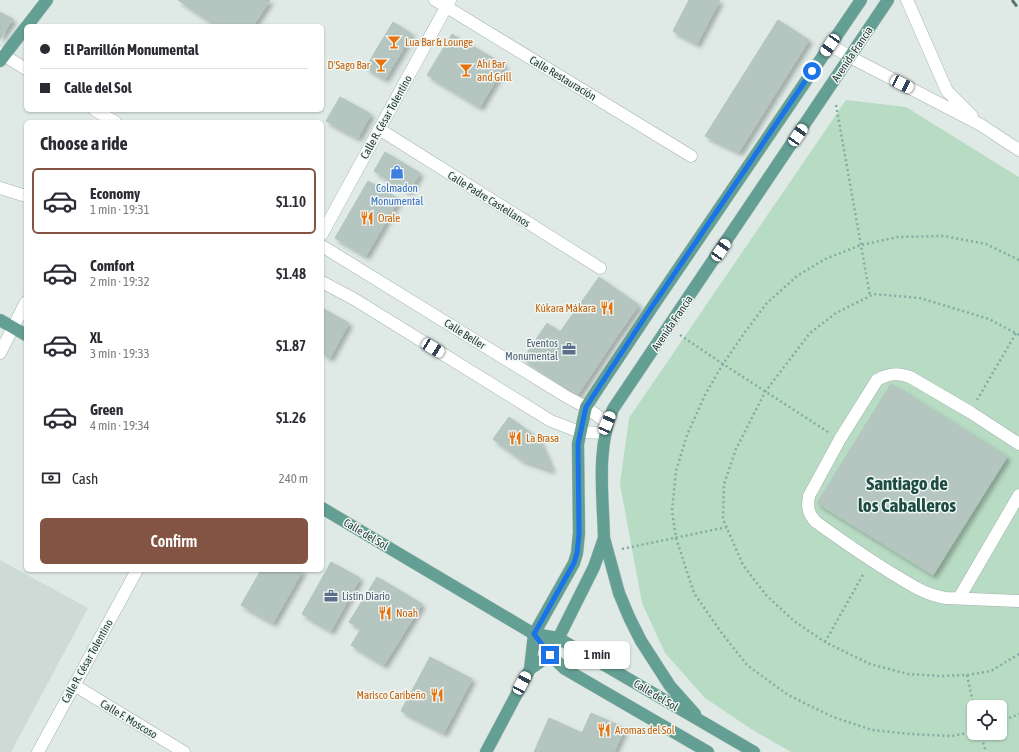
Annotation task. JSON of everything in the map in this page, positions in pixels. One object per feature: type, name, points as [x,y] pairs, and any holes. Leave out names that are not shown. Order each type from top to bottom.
[{"type":"main road","points":[[28,24],[47,0]]},
{"type":"main road","name":"Avenida Francia","points":[[486,752],[530,669],[534,634],[571,570],[577,553],[579,534],[578,444],[586,407],[645,317],[861,0]]},
{"type":"main road","name":"Avenida Francia","points":[[530,669],[550,655],[594,567],[604,538],[603,452],[606,428],[613,409],[888,0]]},
{"type":"main road","points":[[1,56],[24,28]]},
{"type":"main road","points":[[0,320],[24,334]]},
{"type":"main road","name":"Calle del Sol","points":[[324,509],[534,634],[558,638],[754,752]]},
{"type":"main road","points":[[604,538],[619,593],[629,618],[641,641],[670,686],[704,724]]},
{"type":"main road","name":"Calle del Sol","points":[[534,634],[550,655],[565,669],[708,752]]},
{"type":"street","name":"Calle Restauración","points":[[435,0],[448,4],[691,156]]},
{"type":"street","points":[[907,0],[947,91],[981,125]]},
{"type":"street","name":"Calle R. César Tolentino","points":[[324,230],[448,4]]},
{"type":"street","points":[[830,45],[850,57],[981,125],[1019,150]]},
{"type":"street","points":[[1,56],[24,68]]},
{"type":"street","points":[[98,112],[112,120]]},
{"type":"street","name":"Calle Padre Castellanos","points":[[379,129],[600,268]]},
{"type":"street","points":[[0,188],[24,195]]},
{"type":"street","name":"Calle Beller","points":[[324,247],[567,397],[586,407],[606,428]]},
{"type":"street","points":[[324,283],[361,304],[552,421],[580,432],[606,428]]},
{"type":"street","points":[[0,353],[24,306]]},
{"type":"street","points":[[1019,444],[970,412],[910,377],[898,374],[885,375],[877,380],[840,439],[809,496],[808,503],[808,510],[811,517],[816,522],[872,561],[921,591],[946,598],[1019,601]]},
{"type":"street","points":[[959,598],[1019,496]]},
{"type":"street","name":"Calle R. César Tolentino","points":[[38,752],[136,572]]},
{"type":"street","name":"Calle F. Moscoso","points":[[74,685],[184,752]]},
{"type":"path","points":[[832,83],[870,296]]},
{"type":"path","points":[[967,733],[951,736],[872,730],[833,718],[788,695],[747,665],[721,632],[694,593],[676,538],[672,511],[676,471],[687,435],[704,396],[723,364],[767,303],[796,276],[825,259],[861,245],[898,237],[944,236],[986,244],[1019,260]]},
{"type":"path","points":[[1019,335],[989,319],[920,298],[874,294],[836,313],[810,333],[765,392],[736,449],[724,484],[723,519],[743,565],[766,595],[794,621],[825,642],[870,664],[908,674],[941,676],[967,675],[991,671],[1019,654]]},
{"type":"path","points":[[669,327],[765,392],[840,439]]},
{"type":"path","points":[[970,412],[1016,333]]},
{"type":"path","points":[[607,552],[727,527]]},
{"type":"path","points":[[825,642],[872,561]]},
{"type":"path","points":[[967,675],[972,700]]},
{"type":"path","points":[[1007,719],[1019,714]]},
{"type":"path","points":[[982,740],[986,752]]},
{"type":"shaded area","points":[[0,560],[88,608],[11,752],[0,752]]},
{"type":"green space","points":[[846,100],[906,107],[1019,177],[1019,752],[791,752],[751,729],[705,698],[665,653],[642,603],[620,484],[629,418]]},
{"type":"building","points":[[178,0],[270,0],[254,24],[214,24]]},
{"type":"building","points":[[689,0],[720,0],[697,44],[673,31]]},
{"type":"building","points":[[0,12],[13,19],[0,39]]},
{"type":"building","points":[[778,20],[809,40],[739,152],[705,136]]},
{"type":"building","name":"Lua Bar & Lounge","points":[[393,22],[412,34],[396,61],[376,50]]},
{"type":"building","name":"Ahí Bar and Grill","points":[[452,34],[505,65],[480,107],[427,75]]},
{"type":"building","name":"D'Sago Bar","points":[[376,50],[396,61],[385,79],[366,68]]},
{"type":"building","points":[[340,97],[371,114],[358,138],[326,121]]},
{"type":"building","name":"Colmadon Monumental","points":[[385,152],[420,173],[409,192],[374,171]]},
{"type":"building","name":"Orale","points":[[368,181],[399,199],[366,256],[335,238]]},
{"type":"building","name":"Kúkara Mákara","points":[[599,277],[639,305],[615,339],[575,311]]},
{"type":"building","points":[[324,309],[349,323],[330,358],[324,354]]},
{"type":"building","name":"Eventos Monumental","points":[[575,311],[615,339],[577,396],[523,359],[547,323],[560,332]]},
{"type":"building","points":[[891,384],[1007,457],[933,575],[817,503]]},
{"type":"building","name":"La Brasa","points":[[509,417],[538,438],[522,460],[493,439]]},
{"type":"building","points":[[538,438],[552,470],[522,460]]},
{"type":"building","name":"Listin Diario","points":[[331,562],[360,578],[331,631],[302,614]]},
{"type":"building","points":[[260,572],[302,572],[273,623],[241,605]]},
{"type":"building","name":"Noah","points":[[377,577],[422,604],[384,665],[351,645],[361,629],[349,622]]},
{"type":"building","name":"Marisco Caribeño","points":[[430,657],[472,679],[444,733],[401,711]]},
{"type":"building","name":"Aromas del Sol","points":[[591,713],[625,728],[614,752],[534,752],[549,718],[582,733]]},
{"type":"railway","points":[[1012,0],[1019,9]]},
{"type":"place","name":"Lua Bar & Lounge","points":[[394,42]]},
{"type":"place","name":"D'Sago Bar","points":[[381,65]]},
{"type":"place","name":"Ahí Bar and Grill","points":[[466,70]]},
{"type":"place","name":"Colmadon Monumental","points":[[397,172]]},
{"type":"place","name":"Orale","points":[[367,218]]},
{"type":"place","name":"Kúkara Mákara","points":[[607,308]]},
{"type":"place","name":"Eventos Monumental","points":[[569,349]]},
{"type":"place","name":"La Brasa","points":[[515,438]]},
{"type":"place","name":"Listin Diario","points":[[331,596]]},
{"type":"place","name":"Noah","points":[[385,613]]},
{"type":"place","name":"Marisco Caribeño","points":[[437,695]]},
{"type":"place","name":"Aromas del Sol","points":[[604,730]]},
{"type":"district","name":"Santiago de los Caballeros","points":[[907,494]]},
{"type":"route","points":[[550,655],[534,634],[574,563],[577,553],[579,534],[578,444],[586,407],[645,317],[812,71]]}]
